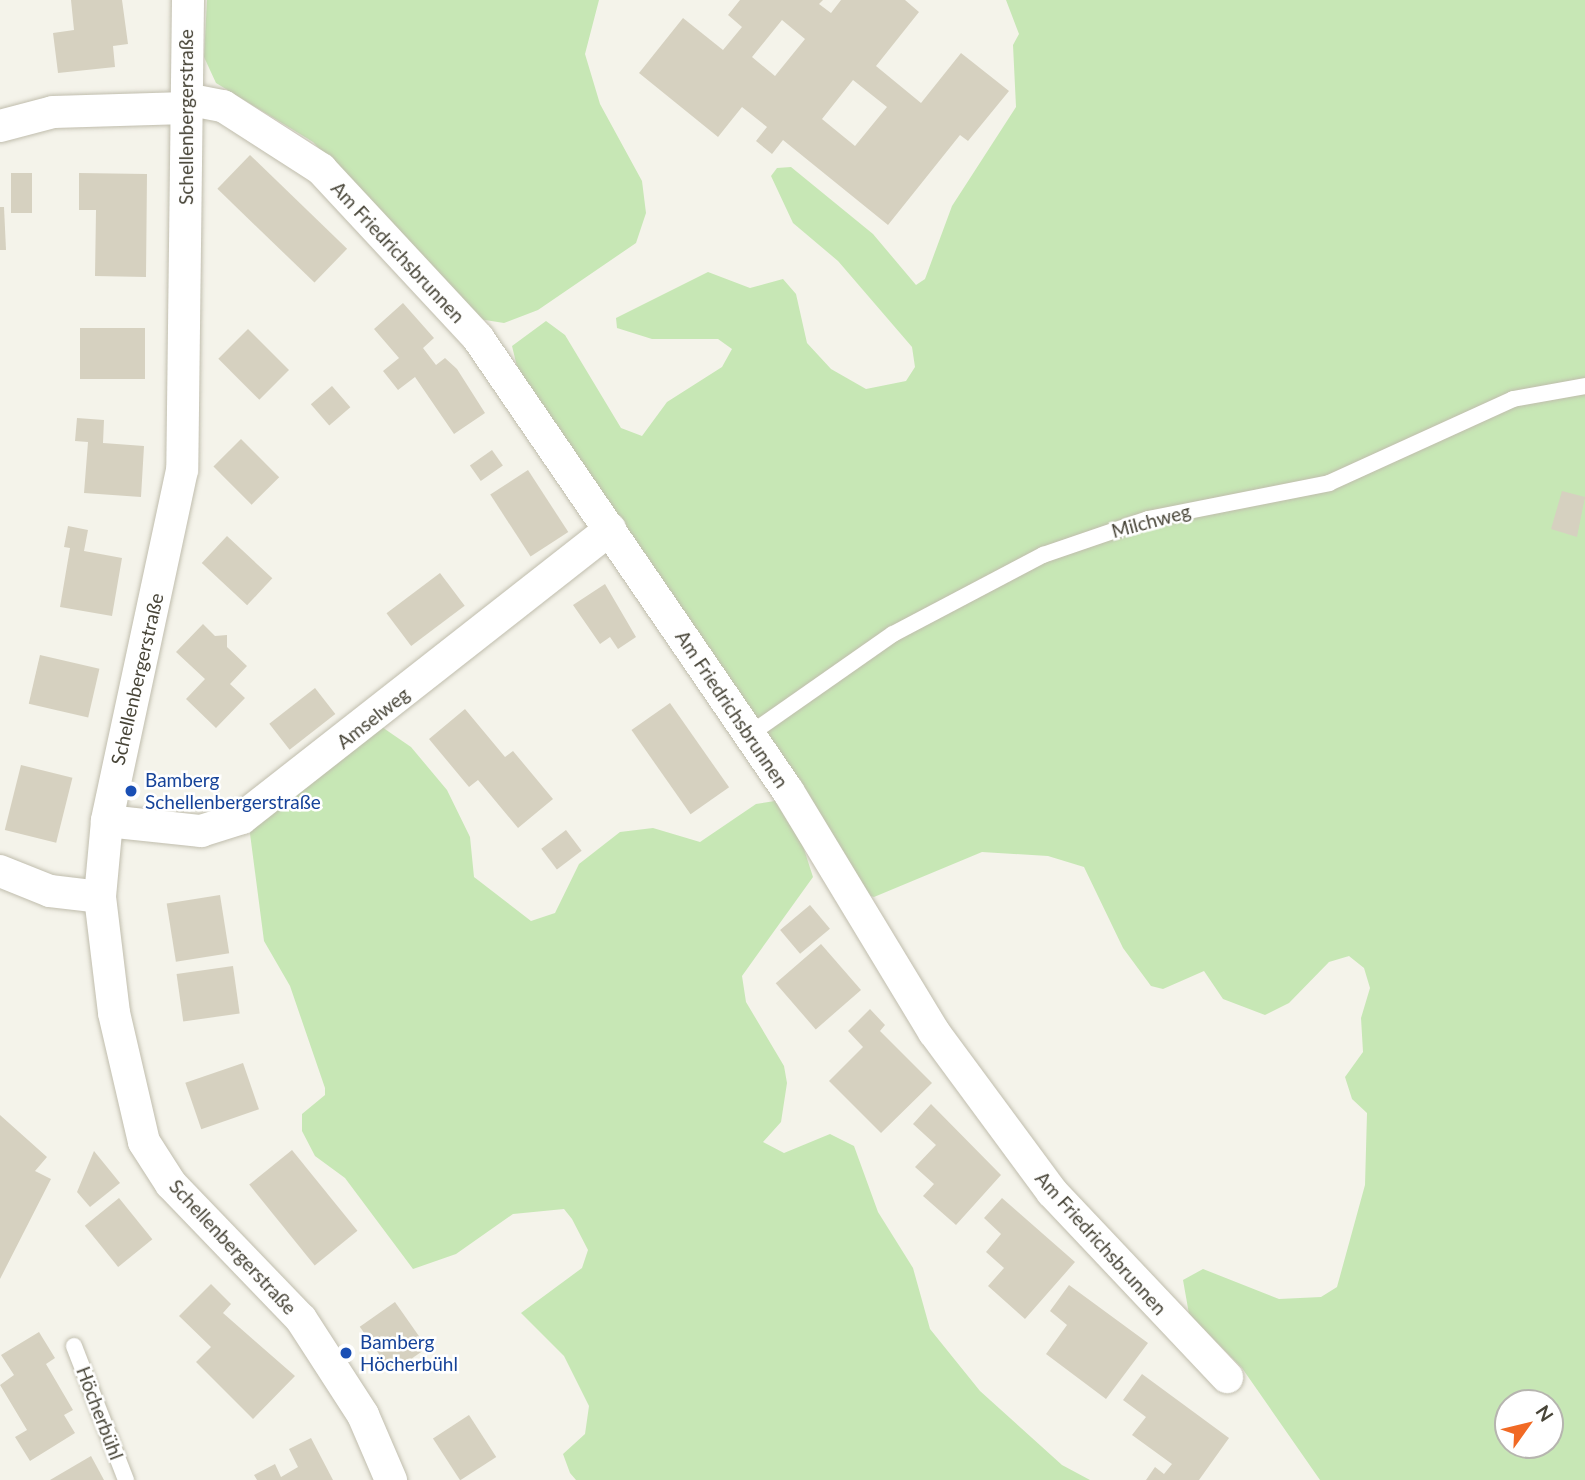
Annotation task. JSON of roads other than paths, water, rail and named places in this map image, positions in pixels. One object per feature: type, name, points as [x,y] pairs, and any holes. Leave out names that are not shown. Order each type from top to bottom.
[{"type":"street","name":"Schellenbergerstraße","points":[[188,0],[182,470],[107,821],[100,897],[114,1013],[144,1142],[172,1184],[301,1319],[363,1415],[391,1480]]},
{"type":"street","name":"Am Friedrichsbrunnen","points":[[0,125],[53,111],[186,104],[223,106],[321,169],[414,263],[478,338],[750,734],[934,1032],[1052,1192],[1227,1377]]},
{"type":"street","name":"Amselweg","points":[[107,821],[201,831],[242,818],[610,529]]},
{"type":"street","points":[[0,871],[50,891],[100,897]]},
{"type":"lane","name":"Milchweg","points":[[750,734],[892,634],[1043,555],[1148,519],[1329,483],[1513,399],[1585,386]]},
{"type":"lane","name":"Höcherbühl","points":[[74,1346],[126,1480]]},
{"type":"place","name":"Bamberg Schellenbergerstraße","points":[[131,791]]},
{"type":"place","name":"Bamberg Höcherbühl","points":[[346,1353]]}]
